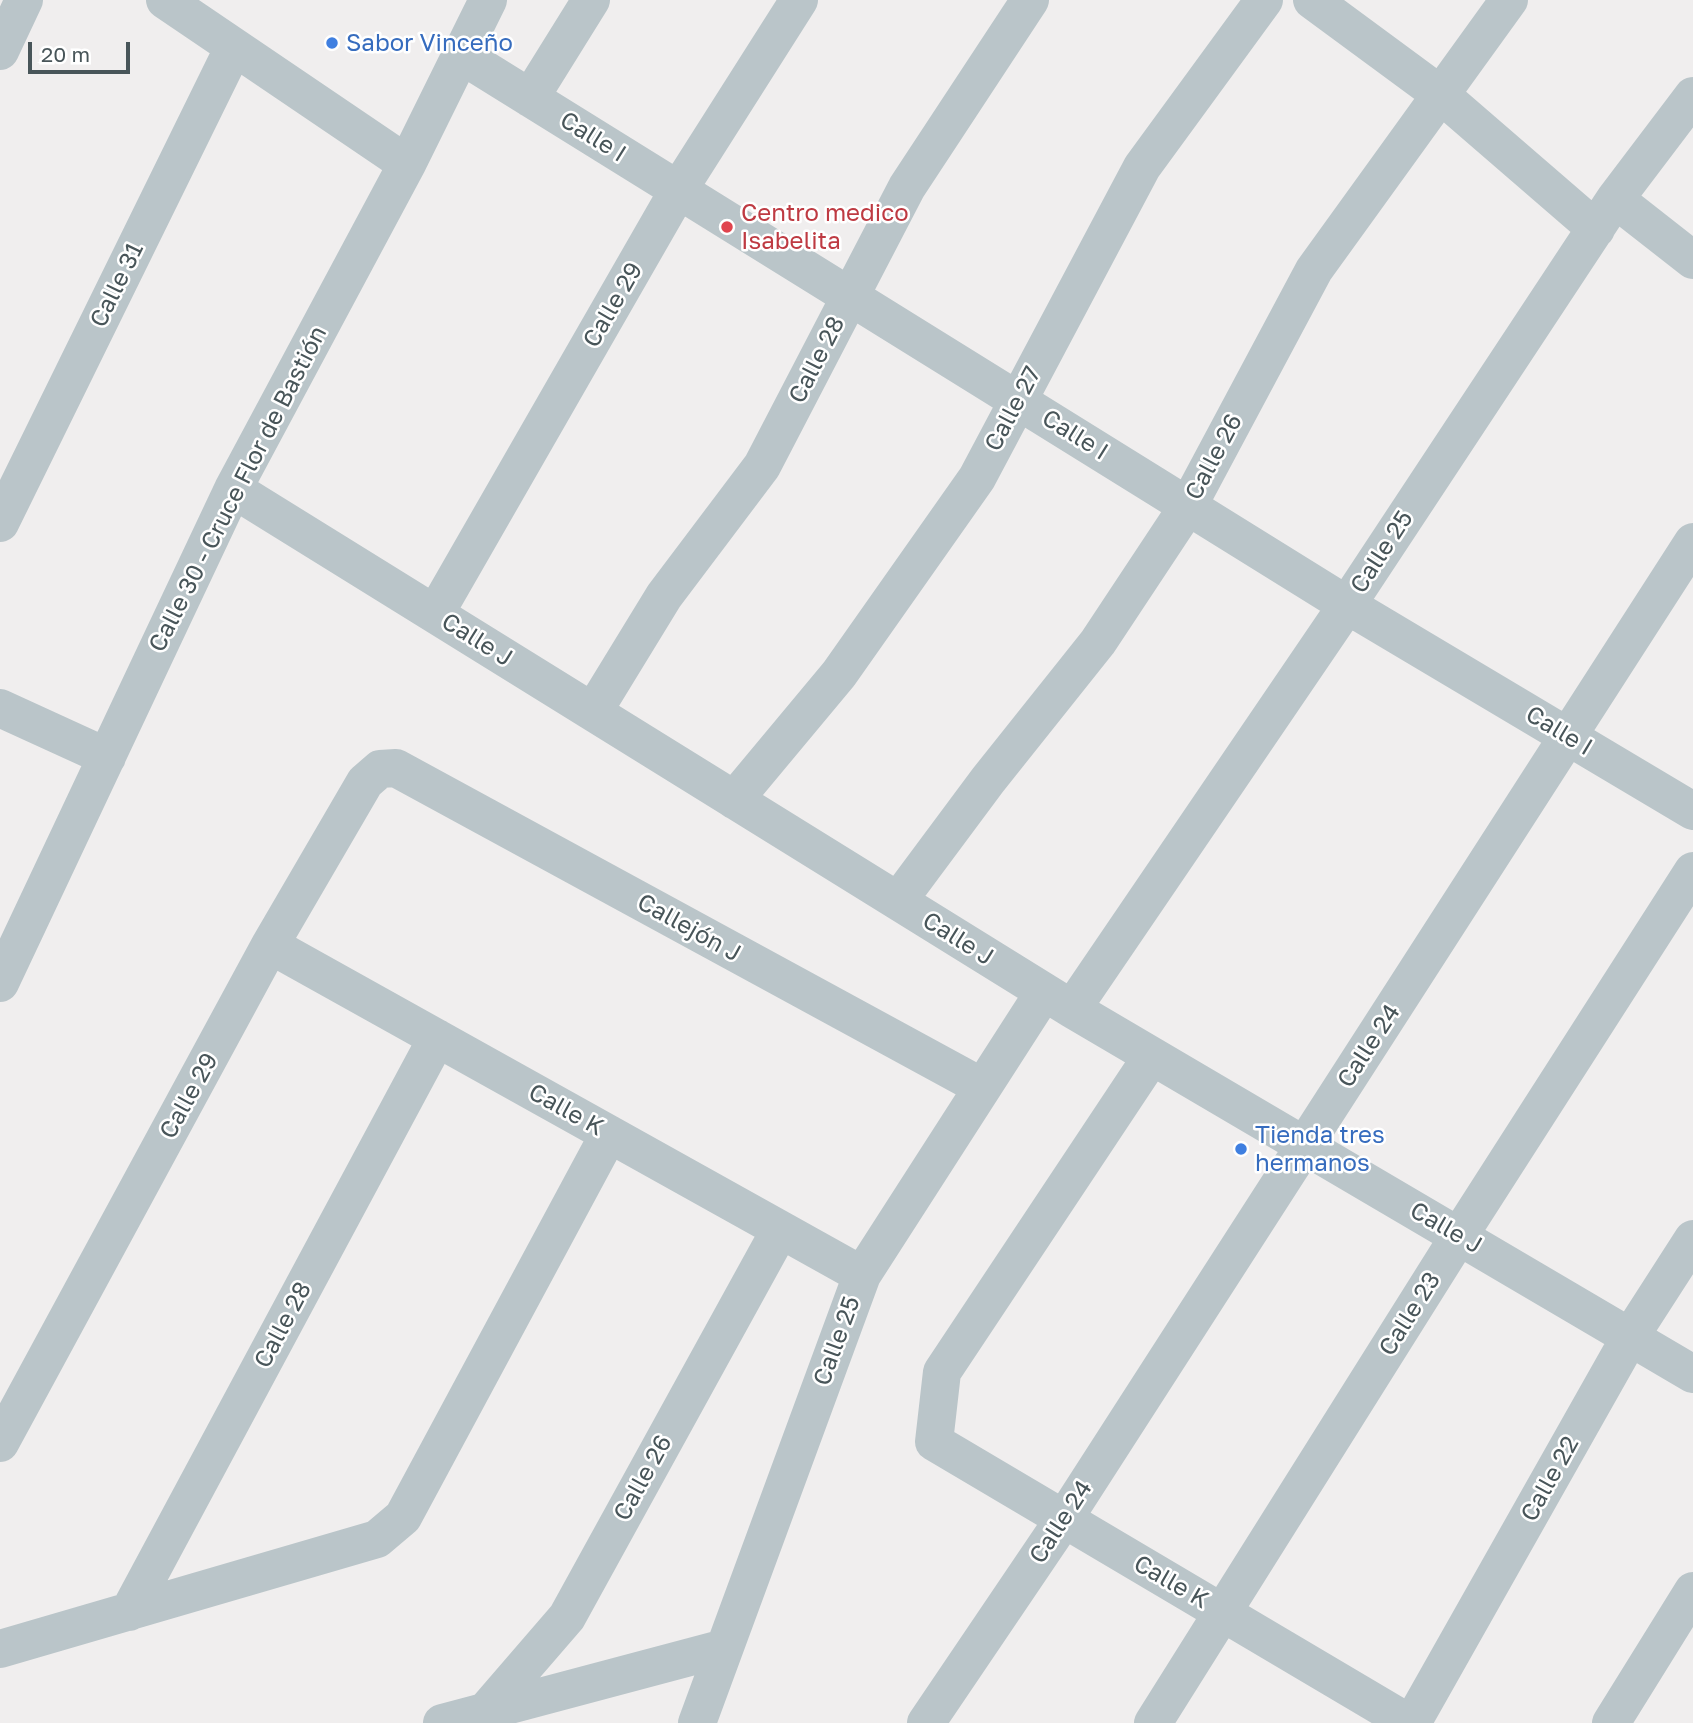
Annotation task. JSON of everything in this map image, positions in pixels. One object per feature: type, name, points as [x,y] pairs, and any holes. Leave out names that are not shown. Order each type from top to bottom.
[{"type":"street","points":[[0,51],[24,0]]},
{"type":"street","points":[[164,0],[407,164]]},
{"type":"street","points":[[530,98],[591,0]]},
{"type":"street","name":"Calle 29","points":[[435,614],[679,189],[799,0]]},
{"type":"street","name":"Calle 28","points":[[593,712],[664,596],[762,466],[907,187],[1030,0]]},
{"type":"street","name":"Calle 27","points":[[734,800],[846,664],[976,478],[1142,167],[1264,0]]},
{"type":"street","points":[[1312,0],[1606,214],[1693,260]]},
{"type":"street","name":"Calle 26","points":[[898,901],[988,780],[1098,642],[1188,506],[1314,270],[1509,0]]},
{"type":"street","name":"Calle 30 - Cruce Flor de Bastión","points":[[0,983],[233,488],[407,164],[486,1]]},
{"type":"street","name":"Calle 31","points":[[0,523],[234,47]]},
{"type":"street","name":"Calle I","points":[[461,54],[1347,605],[1693,811]]},
{"type":"street","name":"Calle 25","points":[[697,1723],[862,1275],[982,1087],[1058,1000],[1347,605],[1606,214],[1693,96]]},
{"type":"street","name":"Calle J","points":[[233,488],[1058,1000],[1693,1374]]},
{"type":"street","name":"Calle 24","points":[[926,1723],[1064,1519],[1693,542]]},
{"type":"street","points":[[0,708],[107,757]]},
{"type":"street","name":"Calle 29","points":[[0,1443],[270,945],[365,782],[380,769],[396,768]]},
{"type":"street","name":"Callejón J","points":[[396,768],[982,1087]]},
{"type":"street","name":"Calle 23","points":[[1153,1723],[1459,1236],[1693,871]]},
{"type":"street","name":"Calle K","points":[[270,945],[862,1275]]},
{"type":"street","name":"Calle 28","points":[[129,1612],[437,1038]]},
{"type":"street","name":"Calle K","points":[[1152,1056],[942,1372],[934,1441],[1410,1723]]},
{"type":"street","points":[[0,1649],[377,1539],[403,1517],[609,1134]]},
{"type":"street","name":"Calle 26","points":[[485,1712],[567,1617],[780,1230]]},
{"type":"street","name":"Calle 22","points":[[1410,1723],[1630,1337],[1693,1238]]},
{"type":"street","points":[[1611,1723],[1693,1591]]},
{"type":"street","points":[[442,1723],[724,1648]]},
{"type":"place","name":"Sabor Vinceño","points":[[332,43]]},
{"type":"place","name":"Centro medico Isabelita","points":[[727,227]]},
{"type":"place","name":"Tienda tres hermanos","points":[[1241,1149]]}]
